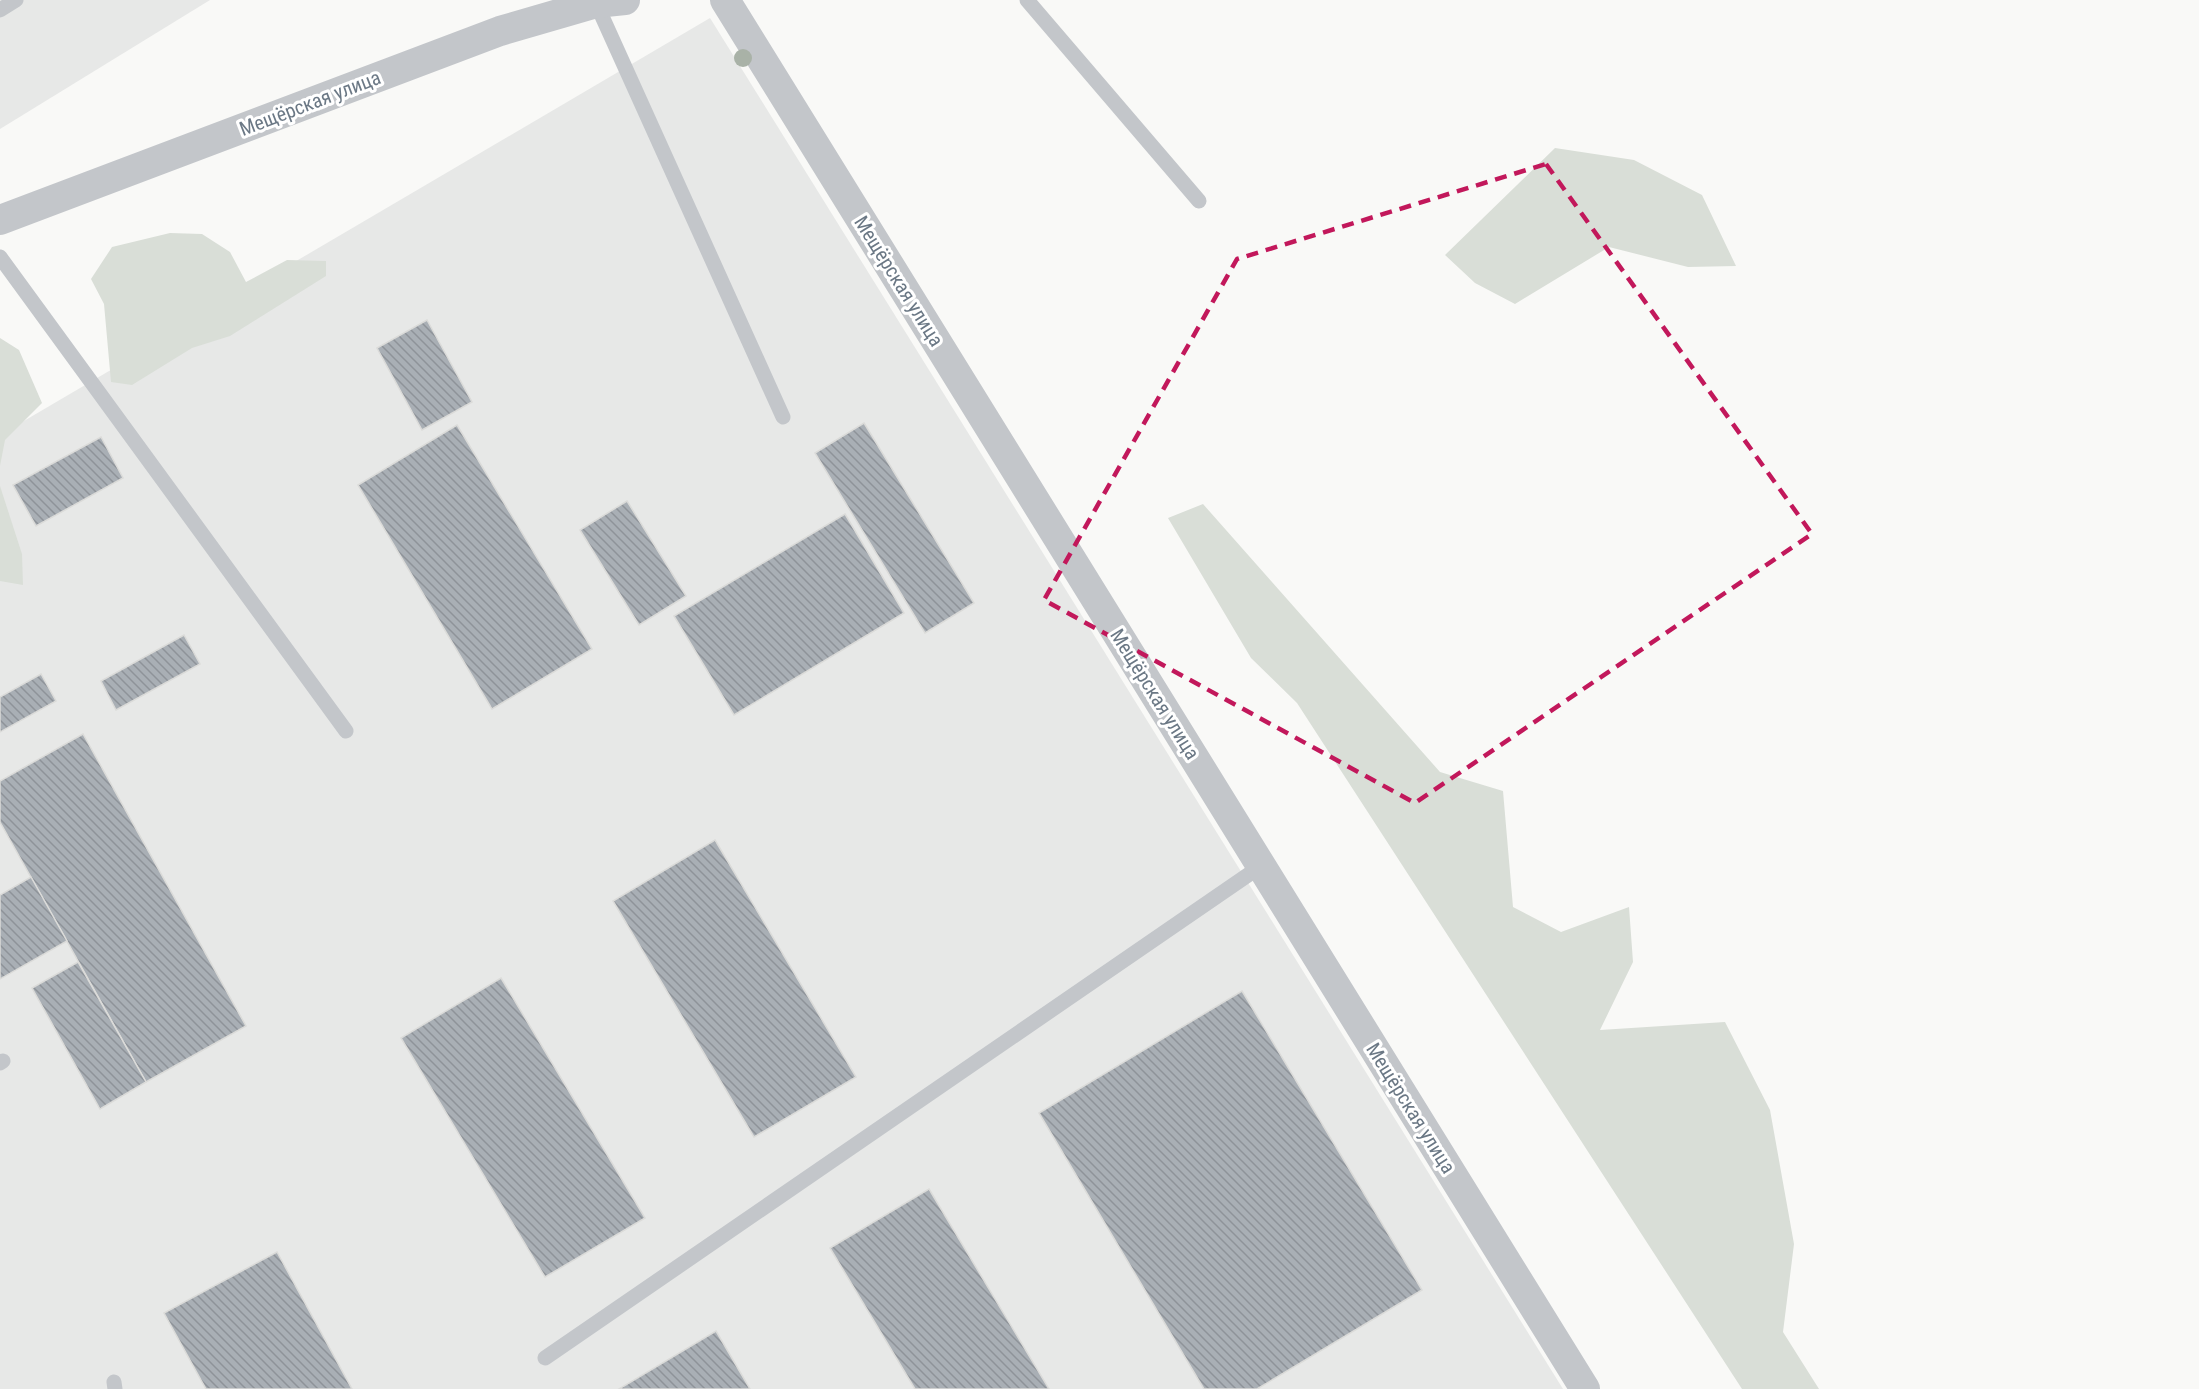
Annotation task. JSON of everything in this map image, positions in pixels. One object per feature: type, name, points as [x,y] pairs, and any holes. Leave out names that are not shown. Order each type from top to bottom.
[{"type":"street","name":"Мещёрская улица","points":[[725,0],[1585,1389]]},
{"type":"street","name":"Мещёрская улица","points":[[0,220],[500,31],[610,2]]},
{"type":"lane","points":[[0,10],[16,0]]},
{"type":"lane","points":[[1027,0],[1199,201]]},
{"type":"lane","points":[[610,2],[783,417]]},
{"type":"lane","points":[[0,257],[346,731]]},
{"type":"lane","points":[[545,1358],[1262,866]]},
{"type":"highlighted area","points":[[1546,164],[1812,534],[1415,803],[1044,600],[1237,259]]},
{"type":"shaded area","points":[[0,0],[210,0],[0,129]]},
{"type":"shaded area","points":[[710,18],[1563,1389],[0,1389],[0,435]]},
{"type":"shaded area","points":[[1555,148],[1634,160],[1702,195],[1736,266],[1688,267],[1609,247],[1515,304],[1475,283],[1445,255]]},
{"type":"shaded area","points":[[170,233],[202,234],[230,252],[246,282],[287,260],[326,261],[326,276],[230,336],[192,348],[132,385],[111,382],[104,304],[91,279],[112,247]]},
{"type":"shaded area","points":[[0,338],[19,350],[42,403],[5,440],[0,466]]},
{"type":"shaded area","points":[[0,486],[22,554],[23,585],[0,581]]},
{"type":"shaded area","points":[[1203,504],[1440,772],[1503,791],[1513,907],[1561,932],[1629,907],[1633,962],[1600,1030],[1725,1022],[1770,1110],[1794,1244],[1783,1332],[1819,1389],[1742,1389],[1297,703],[1251,658],[1168,518]]},
{"type":"building","points":[[427,320],[472,402],[422,430],[377,348]]},
{"type":"building","points":[[864,423],[974,603],[925,633],[815,453]]},
{"type":"building","points":[[457,425],[592,649],[492,709],[358,485]]},
{"type":"building","points":[[101,437],[123,478],[36,526],[13,485]]},
{"type":"building","points":[[627,501],[686,596],[639,625],[580,530]]},
{"type":"building","points":[[845,514],[904,613],[734,715],[674,616]]},
{"type":"building","points":[[184,635],[200,664],[116,710],[101,681]]},
{"type":"building","points":[[41,674],[56,701],[0,732],[0,697]]},
{"type":"building","points":[[83,734],[246,1026],[146,1082],[0,822],[0,781]]},
{"type":"building","points":[[715,840],[856,1077],[754,1137],[613,901]]},
{"type":"building","points":[[31,877],[67,941],[0,979],[0,895]]},
{"type":"building","points":[[78,962],[146,1082],[100,1109],[32,988]]},
{"type":"building","points":[[501,978],[645,1218],[545,1277],[401,1038]]},
{"type":"building","points":[[1242,991],[1422,1290],[1257,1389],[1204,1389],[1039,1113]]},
{"type":"building","points":[[929,1189],[1049,1389],[915,1389],[830,1248]]},
{"type":"building","points":[[277,1252],[352,1389],[206,1389],[164,1313]]},
{"type":"building","points":[[716,1331],[750,1389],[619,1389]]}]
